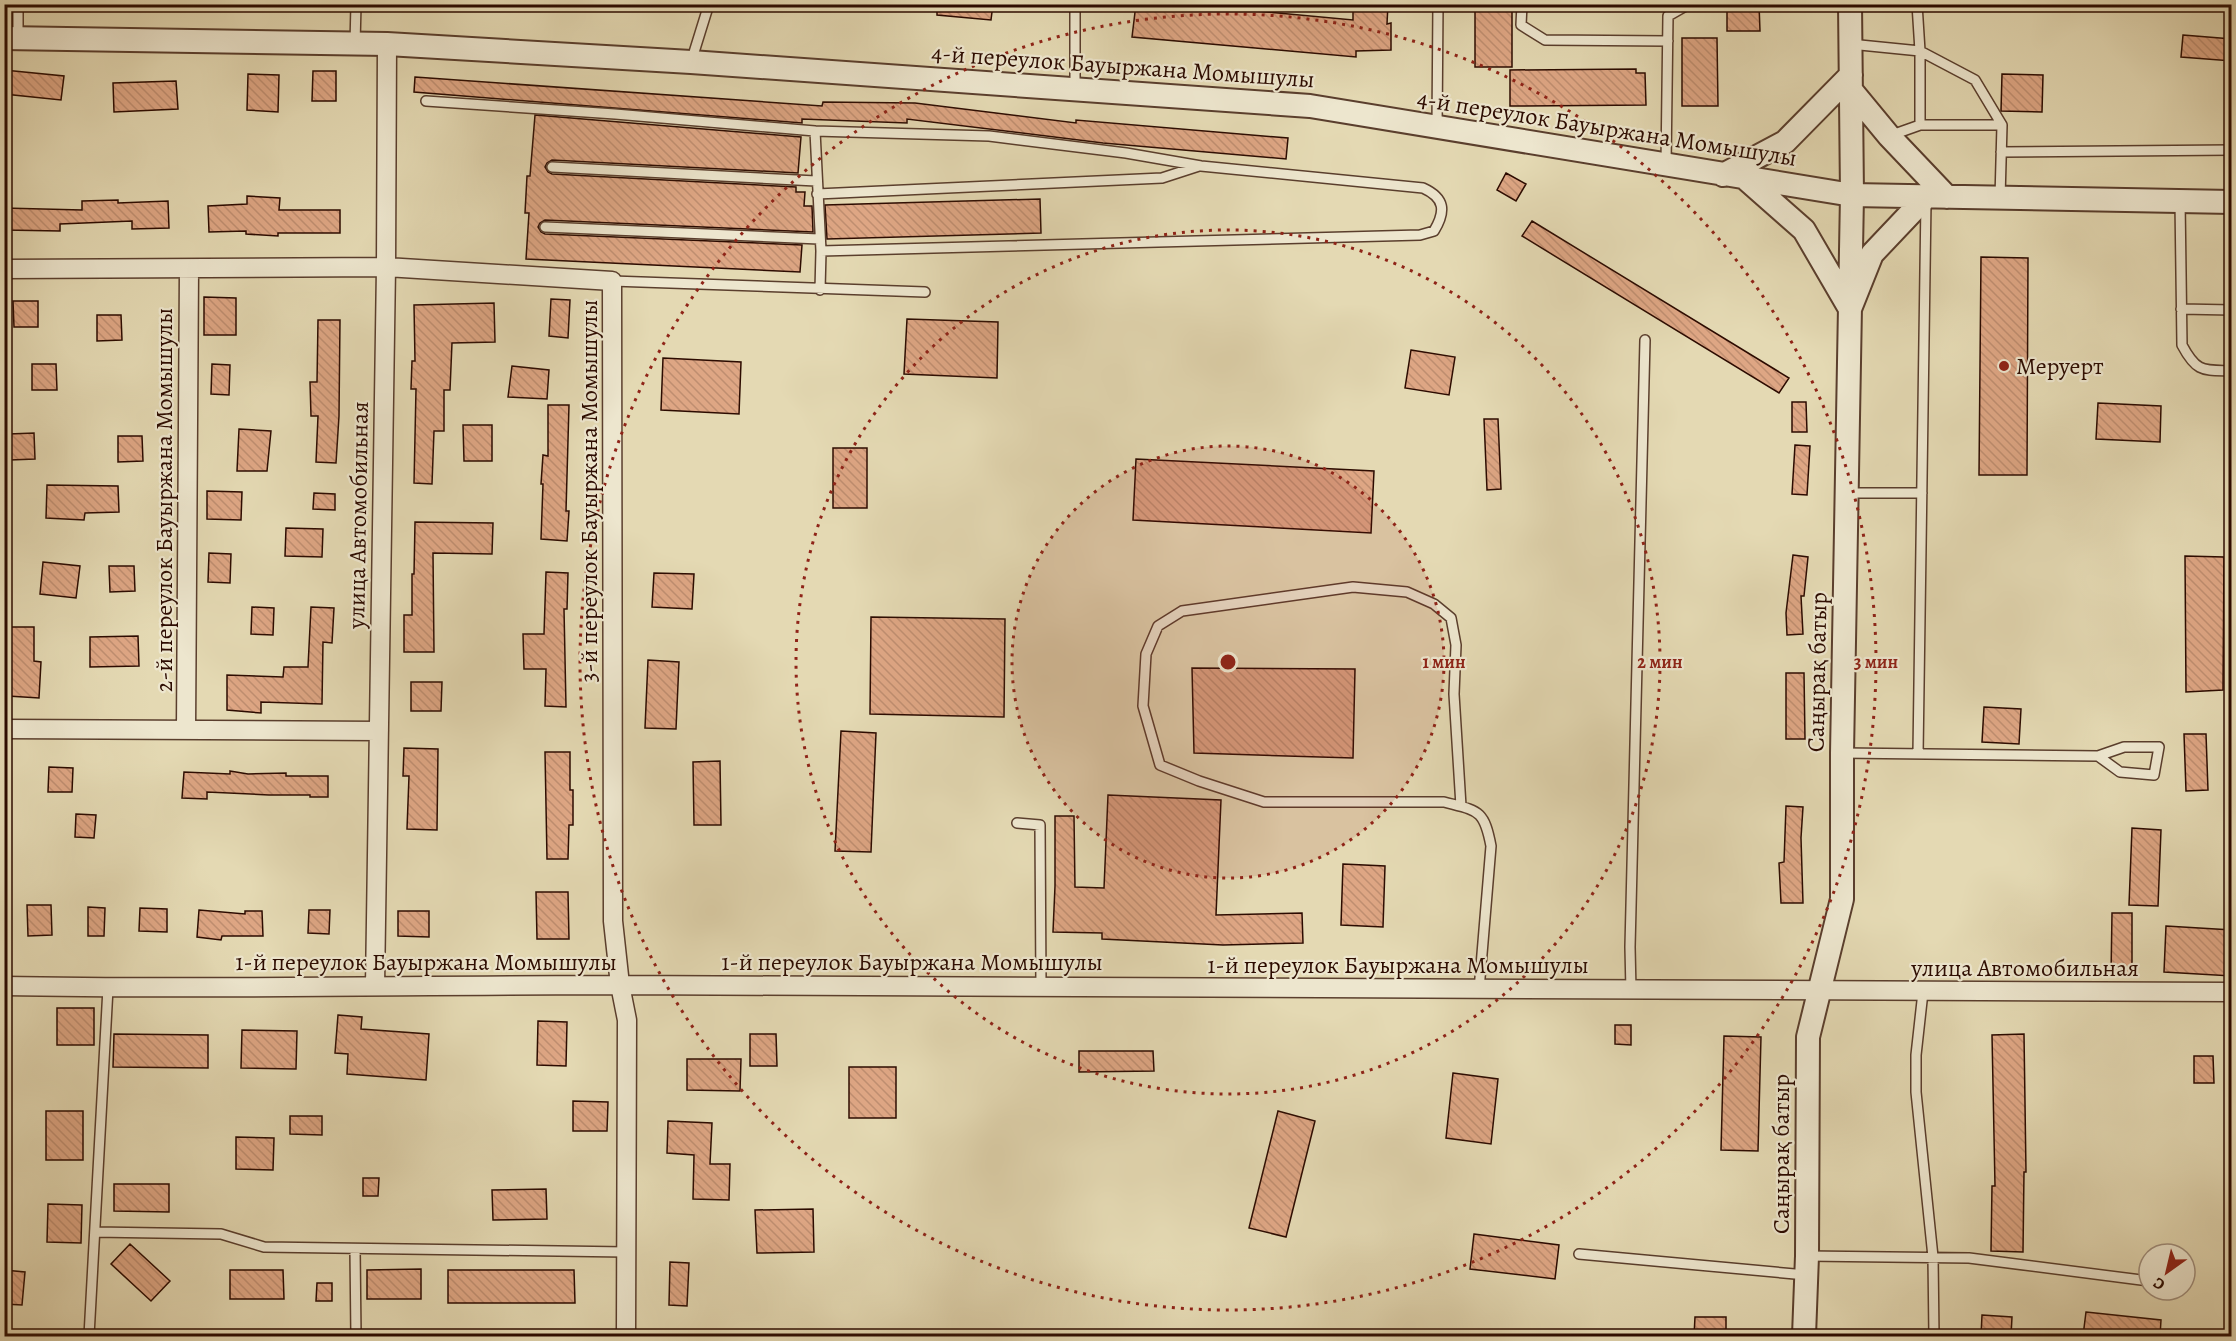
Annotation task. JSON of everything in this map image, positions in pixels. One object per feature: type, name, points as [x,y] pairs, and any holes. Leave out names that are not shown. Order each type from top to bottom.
[{"type":"street","name":"Саңырақ батыр","points":[[1804,1336],[1807,1265],[1808,1037],[1842,899],[1842,753],[1852,195],[1850,4]]},
{"type":"street","name":"4-й переулок Бауыржана Момышулы","points":[[11,38],[387,44],[691,62],[1310,106],[1852,195],[2232,202]]},
{"type":"street","name":"улица Автомобильная","points":[[375,986],[386,267],[387,44]]},
{"type":"street","points":[[1851,82],[1936,197],[1872,254],[1850,309],[1804,230],[1734,177],[1785,142],[1851,82]]},
{"type":"street","name":"3-й переулок Бауыржана Момышулы","points":[[4,269],[386,267],[612,281],[613,921],[620,985],[627,1020],[626,1336]]},
{"type":"street","name":"2-й переулок Бауыржана Момышулы","points":[[186,730],[189,269]]},
{"type":"street","points":[[4,729],[379,731]]},
{"type":"street","name":"1-й переулок Бауыржана Момышулы","points":[[4,986],[108,988],[620,985],[1819,992]]},
{"type":"street","name":"улица Автомобильная","points":[[1819,992],[2232,992]]},
{"type":"lane","points":[[11,38],[18,4]]},
{"type":"lane","points":[[355,44],[356,4]]},
{"type":"lane","points":[[691,62],[709,4]]},
{"type":"lane","points":[[1075,4],[1075,89]]},
{"type":"lane","points":[[1437,127],[1438,4]]},
{"type":"lane","points":[[1522,4],[1521,25],[1545,40],[1668,41]]},
{"type":"lane","points":[[1666,165],[1668,16],[1689,4]]},
{"type":"lane","points":[[1917,4],[1920,51],[1920,125]]},
{"type":"lane","points":[[1850,44],[1920,51],[1975,80],[2002,125],[2000,198]]},
{"type":"lane","points":[[426,101],[815,131],[989,136],[1126,153],[1201,166],[1423,189],[1436,194],[1442,204],[1441,220],[1434,231],[1420,235],[821,251]]},
{"type":"lane","points":[[1889,136],[1920,125],[2002,125]]},
{"type":"lane","points":[[815,131],[821,251],[820,290]]},
{"type":"lane","points":[[2001,152],[2232,150]]},
{"type":"lane","points":[[817,195],[1162,178],[1201,166]]},
{"type":"lane","points":[[552,167],[816,181]]},
{"type":"lane","points":[[1918,754],[1922,493],[1936,197]]},
{"type":"lane","points":[[2180,201],[2182,345],[2189,359],[2202,370],[2232,371]]},
{"type":"lane","points":[[545,227],[819,239]]},
{"type":"lane","points":[[612,281],[925,292]]},
{"type":"lane","points":[[2181,309],[2232,310]]},
{"type":"lane","points":[[1632,991],[1630,947],[1645,340]]},
{"type":"lane","points":[[1847,493],[1922,493]]},
{"type":"lane","points":[[1461,806],[1454,694],[1456,645],[1451,618],[1434,604],[1407,591],[1353,587],[1182,611],[1158,626],[1146,654],[1143,706],[1160,765],[1264,802],[1444,802],[1476,810],[1487,825],[1491,846],[1479,990]]},
{"type":"lane","points":[[1842,753],[2098,756],[2124,747],[2159,747],[2154,776],[2120,772],[2098,756]]},
{"type":"lane","points":[[1017,823],[1040,825],[1041,987]]},
{"type":"lane","points":[[89,1336],[108,988]]},
{"type":"lane","points":[[1923,992],[1916,1055],[1916,1092],[1933,1257],[1934,1336]]},
{"type":"lane","points":[[95,1232],[221,1234],[264,1247],[626,1251]]},
{"type":"lane","points":[[355,1249],[356,1336]]},
{"type":"lane","points":[[1579,1254],[1807,1265],[1933,1257],[1969,1258],[2137,1279]]},
{"type":"building","points":[[937,4],[993,4],[991,20],[937,15]]},
{"type":"building","points":[[1136,4],[1180,4],[1353,20],[1353,4],[1388,4],[1387,24],[1391,23],[1391,50],[1356,51],[1356,57],[1132,37]]},
{"type":"building","points":[[1475,4],[1512,4],[1512,67],[1475,67]]},
{"type":"building","points":[[1727,4],[1759,4],[1760,31],[1727,31]]},
{"type":"building","points":[[2183,35],[2232,39],[2232,61],[2181,57]]},
{"type":"building","points":[[1682,38],[1717,38],[1718,106],[1682,106]]},
{"type":"building","points":[[1636,69],[1636,73],[1645,73],[1646,105],[1510,106],[1510,70]]},
{"type":"building","points":[[4,70],[64,76],[61,100],[4,94]]},
{"type":"building","points":[[313,71],[336,71],[336,101],[312,101]]},
{"type":"building","points":[[248,74],[279,75],[278,112],[247,110]]},
{"type":"building","points":[[2002,74],[2043,75],[2042,112],[2001,111]]},
{"type":"building","points":[[415,77],[822,106],[823,102],[915,103],[1076,123],[1076,120],[1288,138],[1286,159],[1103,143],[907,119],[907,123],[802,119],[802,123],[414,92]]},
{"type":"building","points":[[176,81],[178,109],[114,112],[113,83]]},
{"type":"building","points":[[535,115],[801,137],[798,173],[552,160],[545,167],[552,174],[796,187],[796,192],[805,192],[804,206],[812,206],[813,232],[545,220],[538,227],[545,234],[802,245],[800,272],[526,259],[529,213],[525,213],[527,176],[530,176]]},
{"type":"building","points":[[1506,173],[1526,184],[1516,201],[1497,190]]},
{"type":"building","points":[[247,196],[280,198],[279,210],[340,210],[340,233],[278,233],[278,236],[246,234],[246,231],[209,232],[208,206],[247,204]]},
{"type":"building","points":[[1040,199],[1041,233],[827,239],[825,205]]},
{"type":"building","points":[[118,200],[118,203],[168,201],[169,228],[132,229],[132,221],[60,224],[60,231],[4,230],[4,208],[82,210],[82,201]]},
{"type":"building","points":[[1532,221],[1789,378],[1779,393],[1522,236]]},
{"type":"building","name":"Меруерт","points":[[1981,257],[2028,258],[2027,475],[1979,475]]},
{"type":"building","points":[[204,297],[236,298],[236,335],[204,335]]},
{"type":"building","points":[[551,299],[570,300],[568,338],[549,336]]},
{"type":"building","points":[[13,301],[38,301],[38,327],[14,327]]},
{"type":"building","points":[[494,303],[495,342],[452,343],[450,390],[444,390],[444,431],[434,431],[432,484],[414,483],[416,389],[411,389],[412,361],[415,361],[414,305]]},
{"type":"building","points":[[97,315],[121,315],[122,340],[97,341]]},
{"type":"building","points":[[907,319],[998,322],[997,378],[904,374]]},
{"type":"building","points":[[318,320],[340,320],[336,463],[316,462],[318,416],[311,416],[310,382],[317,382]]},
{"type":"building","points":[[1411,350],[1455,357],[1449,395],[1405,388]]},
{"type":"building","points":[[663,358],[741,362],[739,414],[661,410]]},
{"type":"building","points":[[32,364],[56,364],[57,390],[32,390]]},
{"type":"building","points":[[212,364],[230,365],[229,395],[211,394]]},
{"type":"building","points":[[512,366],[549,370],[547,399],[508,397]]},
{"type":"building","points":[[1792,402],[1806,402],[1807,432],[1792,432]]},
{"type":"building","points":[[2098,403],[2161,406],[2160,442],[2096,439]]},
{"type":"building","points":[[548,405],[569,405],[567,541],[541,539],[543,484],[541,484],[543,455],[548,456]]},
{"type":"building","points":[[1484,419],[1498,419],[1501,489],[1487,490]]},
{"type":"building","points":[[463,425],[492,425],[492,461],[464,461]]},
{"type":"building","points":[[239,429],[271,431],[267,471],[237,471]]},
{"type":"building","points":[[34,433],[35,459],[10,460],[9,434]]},
{"type":"building","points":[[118,436],[142,436],[143,461],[118,462]]},
{"type":"building","points":[[1795,445],[1810,446],[1807,495],[1792,494]]},
{"type":"building","points":[[833,448],[867,448],[867,508],[833,508]]},
{"type":"building","points":[[1136,459],[1374,471],[1371,533],[1133,520]]},
{"type":"building","points":[[47,485],[118,486],[119,512],[85,513],[84,520],[46,518]]},
{"type":"building","points":[[207,491],[242,492],[241,520],[207,519]]},
{"type":"building","points":[[314,493],[335,494],[335,510],[313,509]]},
{"type":"building","points":[[415,522],[493,523],[492,554],[433,553],[434,652],[404,652],[404,615],[412,615]]},
{"type":"building","points":[[286,528],[323,529],[322,557],[285,556]]},
{"type":"building","points":[[209,553],[231,554],[230,583],[208,582]]},
{"type":"building","points":[[1793,555],[1808,557],[1804,596],[1801,596],[1803,634],[1787,635],[1786,613]]},
{"type":"building","points":[[2185,556],[2224,557],[2223,690],[2186,692]]},
{"type":"building","points":[[43,562],[80,566],[76,598],[40,594]]},
{"type":"building","points":[[109,566],[134,566],[135,591],[110,592]]},
{"type":"building","points":[[546,572],[568,573],[567,609],[564,609],[566,707],[545,706],[546,669],[524,669],[523,634],[544,634]]},
{"type":"building","points":[[654,573],[694,574],[692,609],[652,607]]},
{"type":"building","points":[[252,607],[274,608],[273,635],[251,634]]},
{"type":"building","points":[[311,607],[334,608],[332,643],[323,642],[322,704],[261,702],[261,713],[227,710],[227,675],[283,677],[284,667],[308,667]]},
{"type":"building","points":[[871,617],[1005,619],[1004,717],[870,714]]},
{"type":"building","points":[[9,627],[34,627],[34,661],[41,662],[39,698],[8,696]]},
{"type":"building","points":[[138,636],[139,666],[90,667],[90,637]]},
{"type":"building","points":[[648,660],[679,662],[676,729],[645,728]]},
{"type":"building","points":[[1192,668],[1355,669],[1353,758],[1194,753]]},
{"type":"building","points":[[1786,673],[1804,673],[1805,739],[1786,739]]},
{"type":"building","points":[[411,682],[442,682],[441,711],[411,711]]},
{"type":"building","points":[[1984,707],[2021,709],[2019,744],[1982,742]]},
{"type":"building","points":[[841,731],[876,733],[871,852],[835,851]]},
{"type":"building","points":[[2184,734],[2206,734],[2208,790],[2186,791]]},
{"type":"building","points":[[404,748],[438,749],[437,830],[407,829],[409,776],[403,776]]},
{"type":"building","points":[[545,752],[570,752],[573,825],[569,825],[568,859],[547,859]]},
{"type":"building","points":[[720,761],[721,825],[694,825],[693,762]]},
{"type":"building","points":[[49,767],[73,768],[72,792],[48,792]]},
{"type":"building","points":[[230,771],[248,774],[286,773],[286,776],[328,776],[328,797],[207,792],[207,799],[182,798],[184,772],[230,774]]},
{"type":"building","points":[[1108,795],[1221,800],[1216,915],[1302,913],[1303,943],[1223,945],[1102,939],[1102,933],[1053,932],[1055,816],[1074,816],[1075,887],[1104,888]]},
{"type":"building","points":[[1786,806],[1803,807],[1801,838],[1803,903],[1781,903],[1779,863],[1784,862]]},
{"type":"building","points":[[76,814],[96,815],[94,838],[75,837]]},
{"type":"building","points":[[2132,828],[2161,830],[2158,906],[2129,905]]},
{"type":"building","points":[[1343,864],[1385,866],[1383,927],[1341,925]]},
{"type":"building","points":[[536,892],[568,892],[569,939],[537,939]]},
{"type":"building","points":[[27,905],[51,905],[52,935],[28,936]]},
{"type":"building","points":[[88,907],[105,908],[104,936],[88,936]]},
{"type":"building","points":[[140,908],[167,909],[167,932],[139,931]]},
{"type":"building","points":[[199,910],[245,914],[245,911],[262,911],[263,936],[222,936],[221,940],[197,937]]},
{"type":"building","points":[[309,910],[330,910],[329,934],[308,933]]},
{"type":"building","points":[[398,911],[429,911],[429,937],[398,936]]},
{"type":"building","points":[[2112,913],[2132,913],[2132,975],[2111,975]]},
{"type":"building","points":[[2166,926],[2232,930],[2232,976],[2164,972]]},
{"type":"building","points":[[57,1008],[94,1008],[94,1045],[57,1045]]},
{"type":"building","points":[[338,1015],[362,1017],[361,1029],[429,1034],[426,1080],[347,1074],[348,1054],[335,1053]]},
{"type":"building","points":[[538,1021],[567,1022],[566,1066],[537,1065]]},
{"type":"building","points":[[1615,1025],[1631,1025],[1631,1045],[1615,1044]]},
{"type":"building","points":[[242,1030],[297,1031],[296,1069],[241,1068]]},
{"type":"building","points":[[114,1034],[208,1035],[208,1068],[113,1067]]},
{"type":"building","points":[[750,1034],[776,1034],[777,1066],[750,1066]]},
{"type":"building","points":[[2024,1034],[2026,1172],[2024,1172],[2023,1252],[1991,1251],[1992,1186],[1995,1186],[1992,1035]]},
{"type":"building","points":[[1724,1036],[1761,1037],[1758,1151],[1721,1150]]},
{"type":"building","points":[[1079,1051],[1153,1051],[1154,1071],[1079,1072]]},
{"type":"building","points":[[2194,1056],[2213,1056],[2214,1083],[2194,1083]]},
{"type":"building","points":[[687,1059],[741,1059],[740,1091],[687,1090]]},
{"type":"building","points":[[849,1067],[896,1067],[896,1118],[849,1118]]},
{"type":"building","points":[[1453,1073],[1498,1079],[1491,1144],[1446,1138]]},
{"type":"building","points":[[573,1101],[608,1102],[607,1131],[573,1131]]},
{"type":"building","points":[[46,1111],[83,1111],[83,1160],[46,1160]]},
{"type":"building","points":[[1278,1111],[1315,1121],[1286,1237],[1249,1228]]},
{"type":"building","points":[[290,1116],[322,1116],[322,1135],[290,1134]]},
{"type":"building","points":[[668,1121],[712,1123],[710,1164],[730,1164],[729,1200],[693,1199],[694,1155],[667,1153]]},
{"type":"building","points":[[236,1137],[274,1138],[273,1170],[236,1169]]},
{"type":"building","points":[[363,1178],[379,1178],[378,1196],[363,1196]]},
{"type":"building","points":[[114,1184],[169,1184],[169,1212],[114,1211]]},
{"type":"building","points":[[546,1189],[547,1219],[493,1220],[492,1190]]},
{"type":"building","points":[[48,1204],[82,1205],[81,1243],[47,1242]]},
{"type":"building","points":[[813,1209],[814,1252],[757,1253],[755,1210]]},
{"type":"building","points":[[1474,1234],[1559,1245],[1555,1279],[1470,1269]]},
{"type":"building","points":[[130,1244],[170,1281],[151,1301],[111,1264]]},
{"type":"building","points":[[670,1262],[689,1263],[687,1306],[669,1305]]},
{"type":"building","points":[[421,1269],[421,1299],[367,1299],[367,1270]]},
{"type":"building","points":[[4,1270],[25,1272],[22,1305],[4,1304]]},
{"type":"building","points":[[230,1270],[283,1270],[284,1299],[230,1299]]},
{"type":"building","points":[[448,1270],[574,1270],[575,1303],[448,1303]]},
{"type":"building","points":[[317,1283],[332,1283],[332,1301],[316,1301]]},
{"type":"building","points":[[2086,1312],[2161,1320],[2160,1336],[2083,1336]]},
{"type":"building","points":[[1982,1315],[2012,1317],[2011,1336],[1981,1336]]},
{"type":"building","points":[[1695,1317],[1726,1317],[1726,1336],[1694,1336]]},
{"type":"place","name":"Меруерт","points":[[2004,366]]}]
